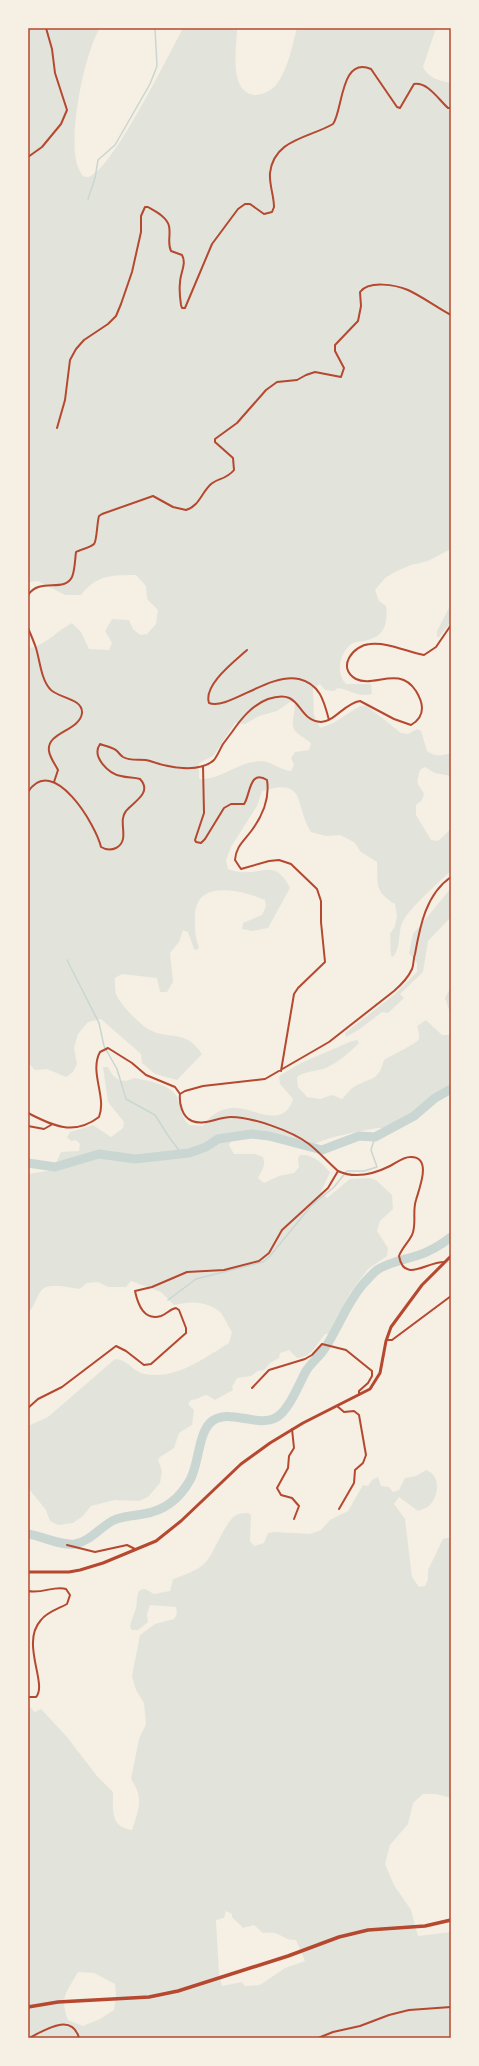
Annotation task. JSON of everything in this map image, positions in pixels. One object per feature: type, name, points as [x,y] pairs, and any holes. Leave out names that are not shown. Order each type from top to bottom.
[{"type":"highway","points":[[28,2007],[58,2002],[142,1997],[178,1991],[288,1956],[339,1937],[368,1930],[425,1926],[451,1920]]},
{"type":"main road","points":[[28,1572],[69,1572],[103,1563],[136,1550],[167,1533],[241,1464],[292,1430],[370,1389],[377,1379],[386,1340],[391,1327],[407,1304],[451,1256]]},
{"type":"street","points":[[28,157],[42,147],[61,124],[66,110],[66,102],[55,73],[52,49],[46,28]]},
{"type":"street","points":[[57,428],[65,400],[70,360],[76,349],[84,340],[108,324],[116,316],[121,304],[132,272],[141,232],[141,216],[145,207],[148,207],[164,218],[169,226],[168,246],[171,251],[182,255],[184,258],[184,269],[179,281],[181,305],[182,308],[186,308],[212,244],[224,227],[238,209],[245,204],[250,204],[264,214],[272,212],[274,207],[270,172],[277,156],[288,143],[333,124],[338,118],[342,93],[346,80],[356,69],[367,67],[371,69],[397,107],[400,108],[410,88],[414,84],[420,83],[426,86],[444,104],[451,108]]},
{"type":"street","points":[[28,595],[36,587],[42,585],[64,584],[70,580],[73,576],[76,552],[96,541],[97,523],[99,516],[102,514],[124,507],[148,496],[153,496],[173,507],[186,510],[197,504],[210,485],[224,479],[234,470],[233,458],[215,442],[215,438],[237,423],[266,390],[277,382],[297,380],[315,372],[341,377],[344,368],[335,352],[335,345],[358,321],[361,306],[360,292],[363,288],[385,285],[407,290],[451,314]]},
{"type":"street","points":[[28,792],[36,783],[44,781],[62,785],[75,800],[98,836],[101,847],[106,850],[120,846],[123,838],[122,819],[125,812],[141,797],[144,792],[144,788],[140,779],[120,776],[106,767],[96,754],[100,744],[114,749],[124,757],[140,761],[149,760],[162,766],[179,768],[203,766],[214,759],[240,721],[255,706],[266,700],[278,697],[288,697],[294,700],[306,716],[312,720],[325,722],[345,707],[360,701],[405,724],[411,725],[416,722],[421,715],[422,708],[422,700],[415,689],[407,682],[391,677],[363,681],[356,679],[349,673],[347,666],[349,657],[352,651],[370,644],[424,655],[436,647],[451,625]]},
{"type":"street","points":[[28,628],[36,648],[46,684],[56,694],[73,700],[81,707],[82,712],[80,718],[57,736],[50,745],[50,756],[58,770],[54,782]]},
{"type":"street","points":[[247,650],[217,679],[209,690],[207,697],[209,703],[218,705],[264,684],[294,678],[306,681],[319,691],[325,704],[329,720]]},
{"type":"street","points":[[203,766],[204,813],[195,834],[196,842],[201,843],[205,839],[224,808],[231,804],[244,804],[247,800],[249,788],[252,782],[258,777],[263,777],[267,780],[269,789],[267,802],[252,830],[238,846],[235,860],[241,869],[269,861],[279,860],[291,864],[317,889],[321,901],[321,922],[325,962],[298,988],[294,994],[281,1071]]},
{"type":"street","points":[[180,1094],[202,1086],[265,1079],[329,1042],[403,983],[412,969],[422,922],[428,905],[436,891],[451,877]]},
{"type":"street","points":[[28,1114],[68,1129],[87,1124],[99,1117],[101,1108],[97,1062],[100,1052],[108,1048],[132,1062],[146,1075],[175,1087],[180,1094],[180,1106],[187,1118],[192,1121],[209,1121],[230,1117],[248,1118],[273,1126],[308,1143],[338,1171],[357,1176],[375,1172],[411,1156],[417,1159],[422,1164],[424,1175],[413,1211],[415,1227],[412,1236],[399,1256],[400,1264],[403,1268],[408,1270],[422,1268],[430,1263],[445,1262]]},
{"type":"street","points":[[28,1126],[44,1129],[52,1124]]},
{"type":"street","points":[[28,1408],[38,1399],[62,1387],[116,1346],[126,1351],[144,1365],[151,1364],[186,1333],[186,1328],[179,1310],[176,1308],[161,1316],[148,1316],[142,1311],[135,1291],[152,1287],[187,1272],[224,1270],[259,1262],[269,1253],[282,1230],[328,1188],[338,1171]]},
{"type":"street","points":[[386,1340],[392,1340],[451,1296]]},
{"type":"street","points":[[252,1388],[269,1370],[305,1359],[324,1344],[346,1350],[372,1371],[372,1376],[368,1383],[359,1390],[359,1395]]},
{"type":"street","points":[[337,1406],[344,1412],[354,1411],[359,1415],[366,1455],[363,1463],[355,1470],[354,1483],[339,1509]]},
{"type":"street","points":[[292,1430],[294,1448],[289,1456],[288,1468],[277,1488],[281,1495],[292,1498],[299,1506],[294,1519]]},
{"type":"street","points":[[67,1545],[95,1552],[127,1545],[136,1550]]},
{"type":"street","points":[[28,1591],[44,1592],[59,1587],[66,1589],[70,1595],[67,1604],[44,1616],[36,1626],[33,1637],[33,1655],[41,1687],[36,1697],[28,1697]]},
{"type":"street","points":[[318,2038],[333,2032],[360,2026],[389,2015],[408,2010],[451,2007]]},
{"type":"street","points":[[29,2038],[62,2023],[73,2027],[79,2038]]},
{"type":"shaded area","points":[[28,28],[100,28],[88,57],[76,120],[76,157],[81,173],[87,177],[97,172],[110,157],[124,136],[183,28],[237,28],[237,77],[240,86],[246,92],[257,95],[263,94],[272,89],[280,79],[289,58],[297,28],[436,28],[423,67],[431,77],[451,83],[451,549],[428,561],[411,565],[395,572],[385,578],[375,590],[379,601],[386,606],[386,623],[384,628],[382,632],[374,638],[350,645],[343,654],[340,664],[341,675],[346,684],[371,684],[372,694],[363,695],[338,688],[334,691],[325,690],[320,684],[313,689],[314,715],[320,728],[333,723],[360,706],[367,706],[401,733],[408,734],[417,729],[421,731],[427,751],[430,753],[444,755],[451,753],[451,776],[435,773],[425,767],[420,770],[417,782],[424,794],[422,800],[416,805],[416,815],[431,840],[438,841],[451,829],[451,871],[425,895],[403,921],[398,948],[393,957],[391,956],[390,934],[395,926],[397,916],[395,904],[383,895],[378,887],[377,862],[361,852],[354,842],[340,835],[326,836],[311,832],[297,796],[293,791],[287,788],[277,788],[262,791],[257,806],[231,847],[226,860],[228,869],[237,872],[268,870],[279,873],[290,888],[268,928],[252,931],[242,929],[243,923],[262,915],[266,906],[265,900],[244,893],[232,891],[220,890],[210,892],[202,897],[196,906],[195,930],[199,947],[197,950],[194,949],[188,932],[183,930],[179,942],[170,953],[173,982],[167,992],[160,992],[157,978],[122,974],[115,978],[116,994],[118,998],[141,1024],[157,1033],[184,1038],[196,1046],[202,1054],[177,1080],[155,1074],[142,1063],[141,1054],[101,1019],[88,1022],[78,1034],[74,1048],[77,1064],[73,1072],[66,1077],[47,1069],[35,1070],[28,1063],[28,642],[31,648],[38,646],[72,623],[81,632],[89,649],[109,650],[112,643],[105,631],[112,619],[129,620],[133,629],[140,635],[147,634],[156,624],[158,610],[147,599],[146,586],[136,575],[119,575],[99,580],[87,588],[81,595],[65,595],[38,581],[28,582]],"holes":[[[290,702],[294,702],[295,709],[293,728],[311,743],[309,750],[295,752],[291,758],[294,765],[291,771],[262,761],[245,764],[215,777],[199,779],[199,763],[213,756],[235,723],[245,724],[259,716],[277,711]]]},
{"type":"shaded area","points":[[451,604],[451,622],[439,637],[437,637],[437,631]]},
{"type":"shaded area","points":[[451,888],[451,917],[428,941],[423,972],[400,994],[404,998],[388,1013],[382,1012],[360,1029],[346,1037],[345,1033],[395,994],[417,972],[417,963],[409,953],[413,934]]},
{"type":"shaded area","points":[[451,987],[451,1015],[445,998]]},
{"type":"shaded area","points":[[426,1020],[442,1035],[451,1035],[451,1086],[412,1118],[397,1126],[371,1129],[340,1136],[320,1142],[305,1149],[286,1144],[276,1137],[261,1132],[243,1133],[229,1145],[234,1154],[255,1154],[263,1157],[264,1165],[258,1178],[264,1183],[279,1176],[294,1173],[299,1167],[298,1159],[300,1155],[305,1155],[316,1159],[330,1172],[321,1192],[327,1198],[350,1179],[370,1178],[376,1180],[392,1195],[393,1209],[380,1221],[377,1231],[388,1248],[387,1256],[368,1269],[350,1293],[329,1334],[325,1334],[310,1353],[302,1357],[297,1358],[289,1350],[280,1353],[279,1358],[270,1363],[264,1370],[258,1371],[251,1376],[237,1378],[232,1387],[233,1390],[215,1400],[207,1395],[191,1400],[188,1404],[194,1410],[192,1425],[179,1433],[174,1448],[158,1460],[162,1471],[160,1483],[148,1497],[139,1501],[115,1500],[91,1506],[83,1516],[73,1523],[58,1525],[50,1521],[46,1510],[28,1488],[28,1426],[48,1417],[115,1359],[124,1361],[141,1373],[156,1375],[168,1374],[179,1371],[200,1361],[229,1343],[232,1332],[221,1313],[214,1308],[197,1303],[174,1305],[161,1292],[131,1281],[126,1287],[108,1287],[98,1282],[87,1283],[80,1289],[59,1286],[44,1288],[28,1313],[28,1174],[53,1170],[61,1152],[79,1151],[80,1144],[76,1140],[71,1141],[67,1137],[70,1132],[93,1125],[111,1137],[123,1128],[124,1122],[108,1102],[103,1067],[108,1067],[112,1074],[118,1079],[125,1081],[134,1078],[144,1080],[156,1083],[172,1091],[179,1101],[182,1113],[189,1125],[203,1126],[215,1114],[222,1110],[231,1108],[239,1108],[274,1116],[282,1114],[288,1109],[293,1099],[280,1084],[279,1076],[301,1063],[357,1040],[359,1043],[348,1054],[335,1063],[326,1068],[304,1073],[297,1077],[298,1087],[307,1097],[320,1099],[332,1095],[342,1099],[355,1086],[374,1078],[382,1067],[384,1060],[417,1041],[419,1039],[419,1032],[417,1026]]},
{"type":"shaded area","points":[[426,1470],[434,1476],[437,1491],[430,1505],[418,1511],[399,1497],[394,1504],[405,1519],[412,1577],[419,1587],[425,1586],[428,1579],[428,1570],[443,1539],[451,1537],[451,1798],[436,1794],[423,1794],[413,1803],[408,1824],[390,1845],[385,1864],[394,1885],[411,1910],[418,1936],[451,1932],[451,2038],[28,2038],[28,1705],[35,1712],[41,1709],[67,1737],[97,1776],[113,1792],[113,1811],[116,1821],[125,1828],[132,1830],[137,1816],[139,1798],[138,1792],[131,1779],[139,1739],[146,1724],[144,1703],[136,1690],[132,1676],[140,1635],[155,1624],[174,1619],[177,1614],[176,1607],[150,1605],[147,1614],[148,1622],[138,1630],[132,1630],[130,1624],[136,1608],[140,1590],[145,1589],[154,1594],[170,1591],[173,1579],[195,1570],[206,1562],[225,1528],[234,1517],[239,1514],[248,1513],[251,1515],[250,1541],[254,1546],[264,1543],[268,1533],[310,1534],[321,1530],[330,1520],[348,1511],[363,1485],[368,1486],[372,1480],[378,1477],[381,1486],[389,1487],[393,1492],[399,1490],[405,1478],[416,1476]],"holes":[[[226,1911],[232,1914],[232,1917],[243,1928],[254,1925],[263,1933],[274,1933],[291,1940],[296,1940],[305,1961],[285,1968],[260,1985],[245,1986],[242,1982],[222,1986],[219,1973],[216,1920],[224,1918]],[[78,1972],[94,1973],[115,1984],[116,1995],[114,2010],[100,2019],[83,2026],[68,2020],[64,2006],[64,2000],[68,1990]]]},
{"type":"waterway","points":[[88,199],[95,178],[98,160],[115,145],[150,84],[157,66],[155,28]]},
{"type":"waterway","points":[[67,960],[99,1023],[104,1046],[117,1069],[126,1099],[155,1115],[181,1153]]},
{"type":"waterway","points":[[28,1163],[55,1167],[99,1154],[135,1159],[189,1153],[206,1147],[218,1139],[251,1134],[269,1136],[322,1150],[359,1136],[375,1137],[414,1116],[435,1098],[451,1089]]},
{"type":"waterway","points":[[168,1300],[196,1279],[263,1262],[270,1256],[311,1206],[334,1187],[347,1171],[364,1171],[377,1167],[371,1150],[375,1137]]},
{"type":"waterway","points":[[28,1534],[63,1544],[75,1544],[91,1537],[114,1520],[158,1510],[171,1503],[186,1487],[190,1480],[203,1435],[210,1423],[217,1418],[225,1417],[261,1421],[269,1420],[281,1414],[290,1403],[306,1371],[325,1348],[348,1306],[364,1283],[377,1270],[386,1265],[430,1250],[451,1237]]}]
